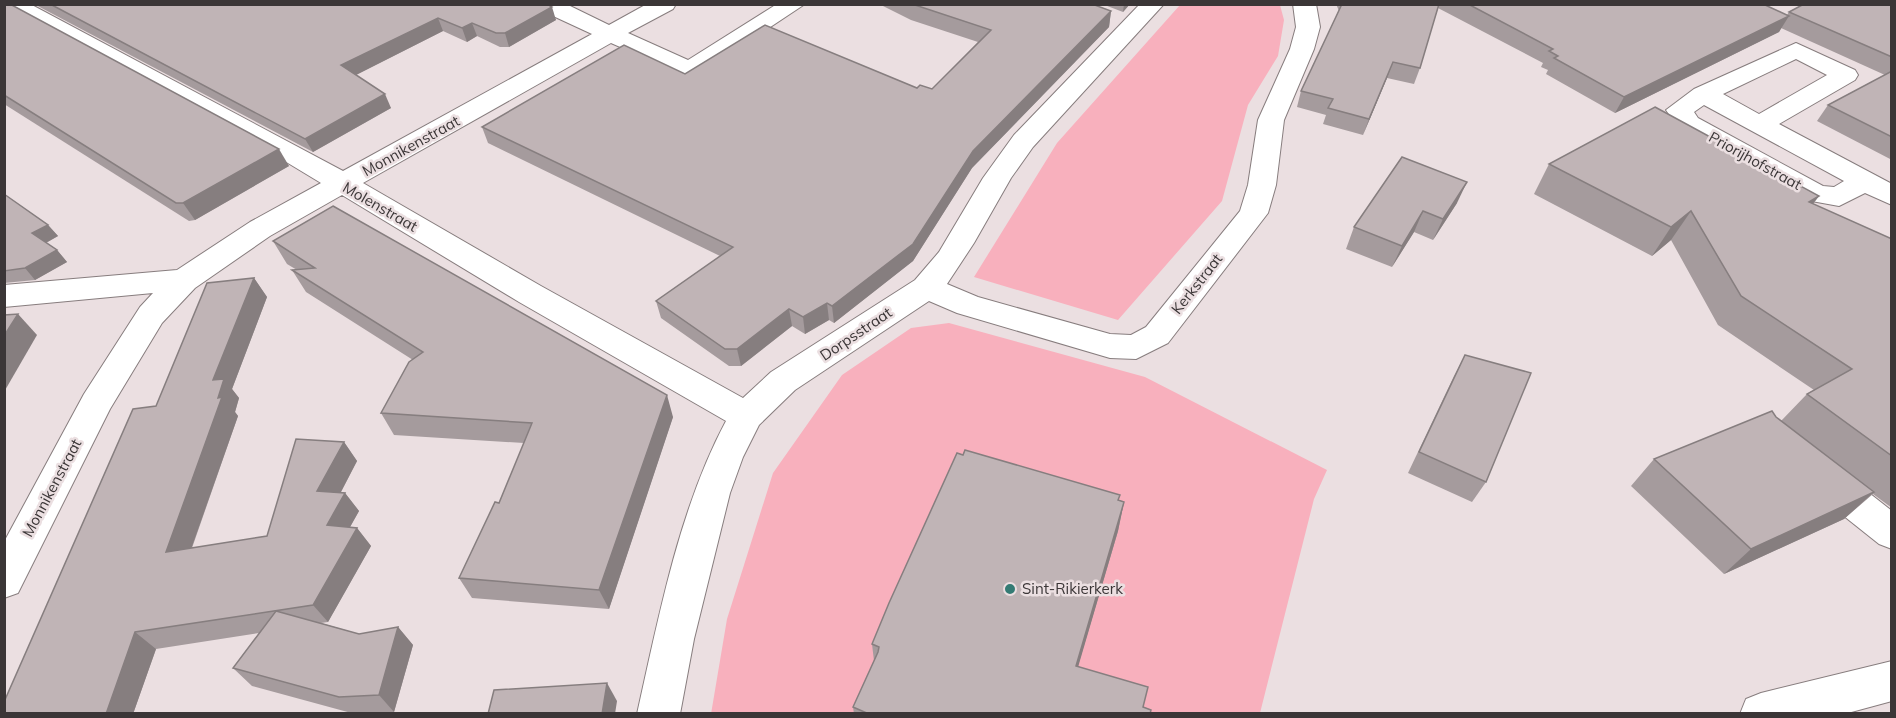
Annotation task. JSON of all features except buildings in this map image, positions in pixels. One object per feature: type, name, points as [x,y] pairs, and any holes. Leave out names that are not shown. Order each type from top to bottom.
[{"type":"street","name":"Molenstraat","points":[[12,4],[283,148],[342,185],[746,416]]},
{"type":"street","points":[[546,4],[688,70],[794,4]]},
{"type":"street","name":"Monnikenstraat","points":[[4,581],[96,404],[151,315],[184,280],[260,229],[664,4]]},
{"type":"street","name":"Kerkstraat","points":[[926,288],[968,305],[1110,346],[1136,347],[1157,334],[1254,213],[1262,185],[1271,120],[1302,49],[1308,27],[1304,4]]},
{"type":"street","points":[[1105,16],[1143,15]]},
{"type":"street","name":"Dorpsstraat","points":[[658,714],[674,639],[712,493],[725,456],[746,416],[783,381],[926,288],[945,269],[984,199],[1026,138],[1143,15]]},
{"type":"street","name":"Priorijhofstraat","points":[[1760,124],[1846,75],[1796,50],[1703,93],[1679,110],[1689,124],[1816,194],[1839,197],[1863,182]]},
{"type":"street","points":[[1703,93],[1892,196]]},
{"type":"street","name":"Monnikenstraat","points":[[4,297],[184,280]]},
{"type":"street","points":[[1801,461],[1892,533]]},
{"type":"street","points":[[1761,714],[1892,681]]},
{"type":"shaded area","points":[[1180,5],[1280,5],[1284,20],[1278,56],[1248,105],[1222,201],[1118,320],[974,277],[1057,143]]},
{"type":"shaded area","points":[[949,323],[1145,377],[1327,470],[1314,499],[1260,713],[711,714],[727,619],[773,473],[842,375],[911,328]]},
{"type":"place","name":"Sint-Rikierkerk","points":[[1010,589]]}]
